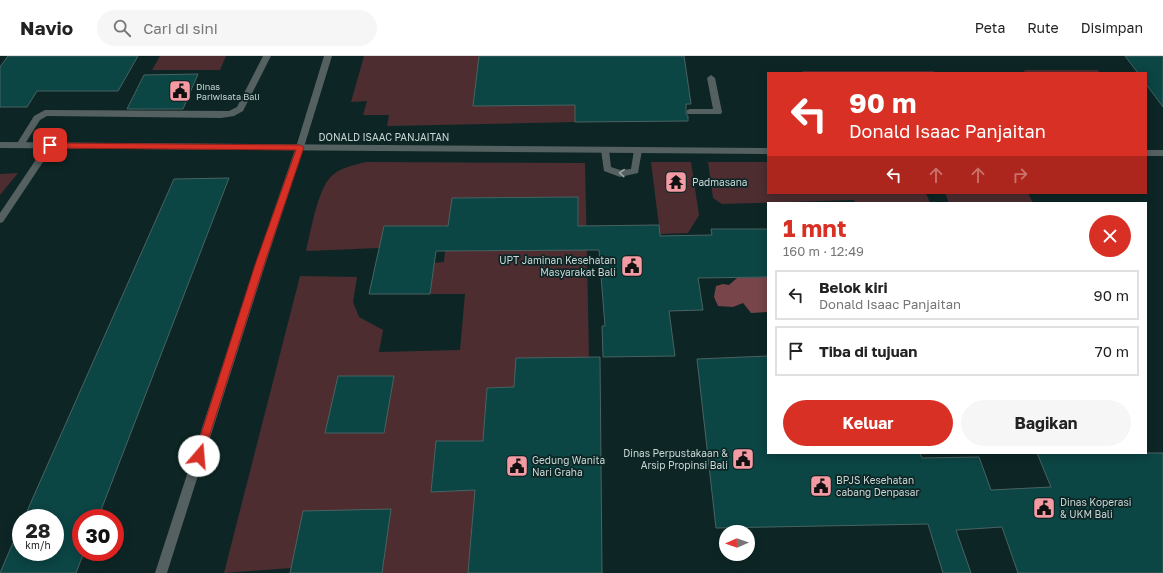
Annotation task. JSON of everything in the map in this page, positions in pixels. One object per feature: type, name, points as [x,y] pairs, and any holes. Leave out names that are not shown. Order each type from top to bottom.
[{"type":"street","points":[[20,145],[37,118],[45,113],[221,116],[231,114],[240,109],[267,56]]},
{"type":"street","points":[[161,573],[260,265],[300,147],[328,56]]},
{"type":"street","points":[[690,112],[718,112],[711,78]]},
{"type":"street","name":"DONALD ISAAC PANJAITAN","points":[[0,145],[767,151]]},
{"type":"street","points":[[0,220],[50,145]]},
{"type":"street","points":[[605,150],[607,169],[613,173],[628,174],[635,171],[638,150]]},
{"type":"street","points":[[1147,153],[1163,154]]},
{"type":"shaded area","points":[[160,56],[226,56],[220,70],[152,70]]},
{"type":"shaded area","points":[[364,56],[479,56],[473,106],[575,105],[575,122],[387,126],[389,115],[363,115],[367,101],[351,102]]},
{"type":"shaded area","points":[[1024,70],[1098,70],[1099,72],[1025,72]]},
{"type":"shaded area","points":[[802,71],[934,72],[802,72]]},
{"type":"shaded area","points":[[366,162],[585,163],[589,357],[514,387],[487,388],[483,441],[436,442],[431,492],[475,490],[468,573],[290,573],[291,568],[224,573],[300,276],[357,277],[353,302],[359,317],[383,330],[379,352],[460,350],[465,294],[430,294],[434,263],[444,262],[445,251],[579,250],[578,197],[452,198],[448,226],[384,226],[379,248],[306,251],[319,198],[328,180],[334,174],[349,166]]},
{"type":"shaded area","points":[[651,162],[691,162],[699,215],[688,233],[660,234]]},
{"type":"shaded area","points":[[708,162],[767,162],[767,194],[926,194],[930,202],[855,202],[854,200],[722,204],[713,198]]},
{"type":"shaded area","points":[[18,173],[0,195],[0,174]]},
{"type":"shaded area","points":[[945,194],[1028,194],[1032,202],[949,202]]},
{"type":"shaded area","points":[[767,277],[767,312],[751,313],[743,303],[733,307],[718,306],[714,297],[716,286],[723,284],[729,285],[737,278]]},
{"type":"building","points":[[8,56],[138,56],[118,91],[37,91],[27,107],[0,107],[0,67]]},
{"type":"building","points":[[479,56],[684,56],[691,104],[686,104],[688,121],[575,122],[575,105],[473,106]]},
{"type":"building","points":[[1125,56],[1163,56],[1163,107],[1147,85],[1147,72],[1137,72]]},
{"type":"building","name":"Dinas Pariwisata Bali","points":[[198,74],[183,109],[127,109],[144,75]]},
{"type":"building","points":[[229,178],[101,509],[72,509],[72,561],[81,561],[76,573],[0,573],[12,545],[12,561],[64,561],[64,509],[28,509],[174,179]]},
{"type":"building","points":[[578,197],[578,226],[659,225],[660,236],[712,235],[711,229],[767,229],[767,277],[698,278],[703,310],[669,311],[675,356],[603,357],[602,326],[605,326],[599,250],[436,251],[430,294],[369,294],[384,226],[448,226],[452,198]]},
{"type":"building","points":[[767,356],[767,454],[920,454],[922,458],[979,457],[991,490],[1051,487],[1037,454],[1163,453],[1163,573],[1018,573],[1002,527],[956,530],[971,573],[943,573],[928,524],[755,527],[755,525],[719,525],[719,528],[716,528],[697,359]]},
{"type":"building","name":"Gedung Wanita Nari Graha","points":[[600,357],[602,573],[468,573],[475,490],[431,492],[436,441],[483,441],[487,388],[514,387],[516,358]]},
{"type":"building","points":[[338,376],[394,376],[384,433],[325,433]]},
{"type":"building","points":[[391,509],[382,573],[290,573],[303,511]]},
{"type":"place","name":"Dinas Pariwisata Bali","points":[[180,91]]},
{"type":"place","name":"Padmasana","points":[[676,182]]},
{"type":"place","name":"UPT Jaminan Kesehatan Masyarakat Bali","points":[[632,266]]},
{"type":"place","name":"Dinas Perpustakaan & Arsip Propinsi Bali","points":[[743,459]]},
{"type":"place","name":"Gedung Wanita Nari Graha","points":[[517,466]]},
{"type":"place","name":"BPJS Kesehatan cabang Denpasar","points":[[821,486]]},
{"type":"place","name":"Dinas Koperasi & UKM Bali","points":[[1044,508]]},
{"type":"route","points":[[50,145],[300,147],[260,265],[199,456]]}]
